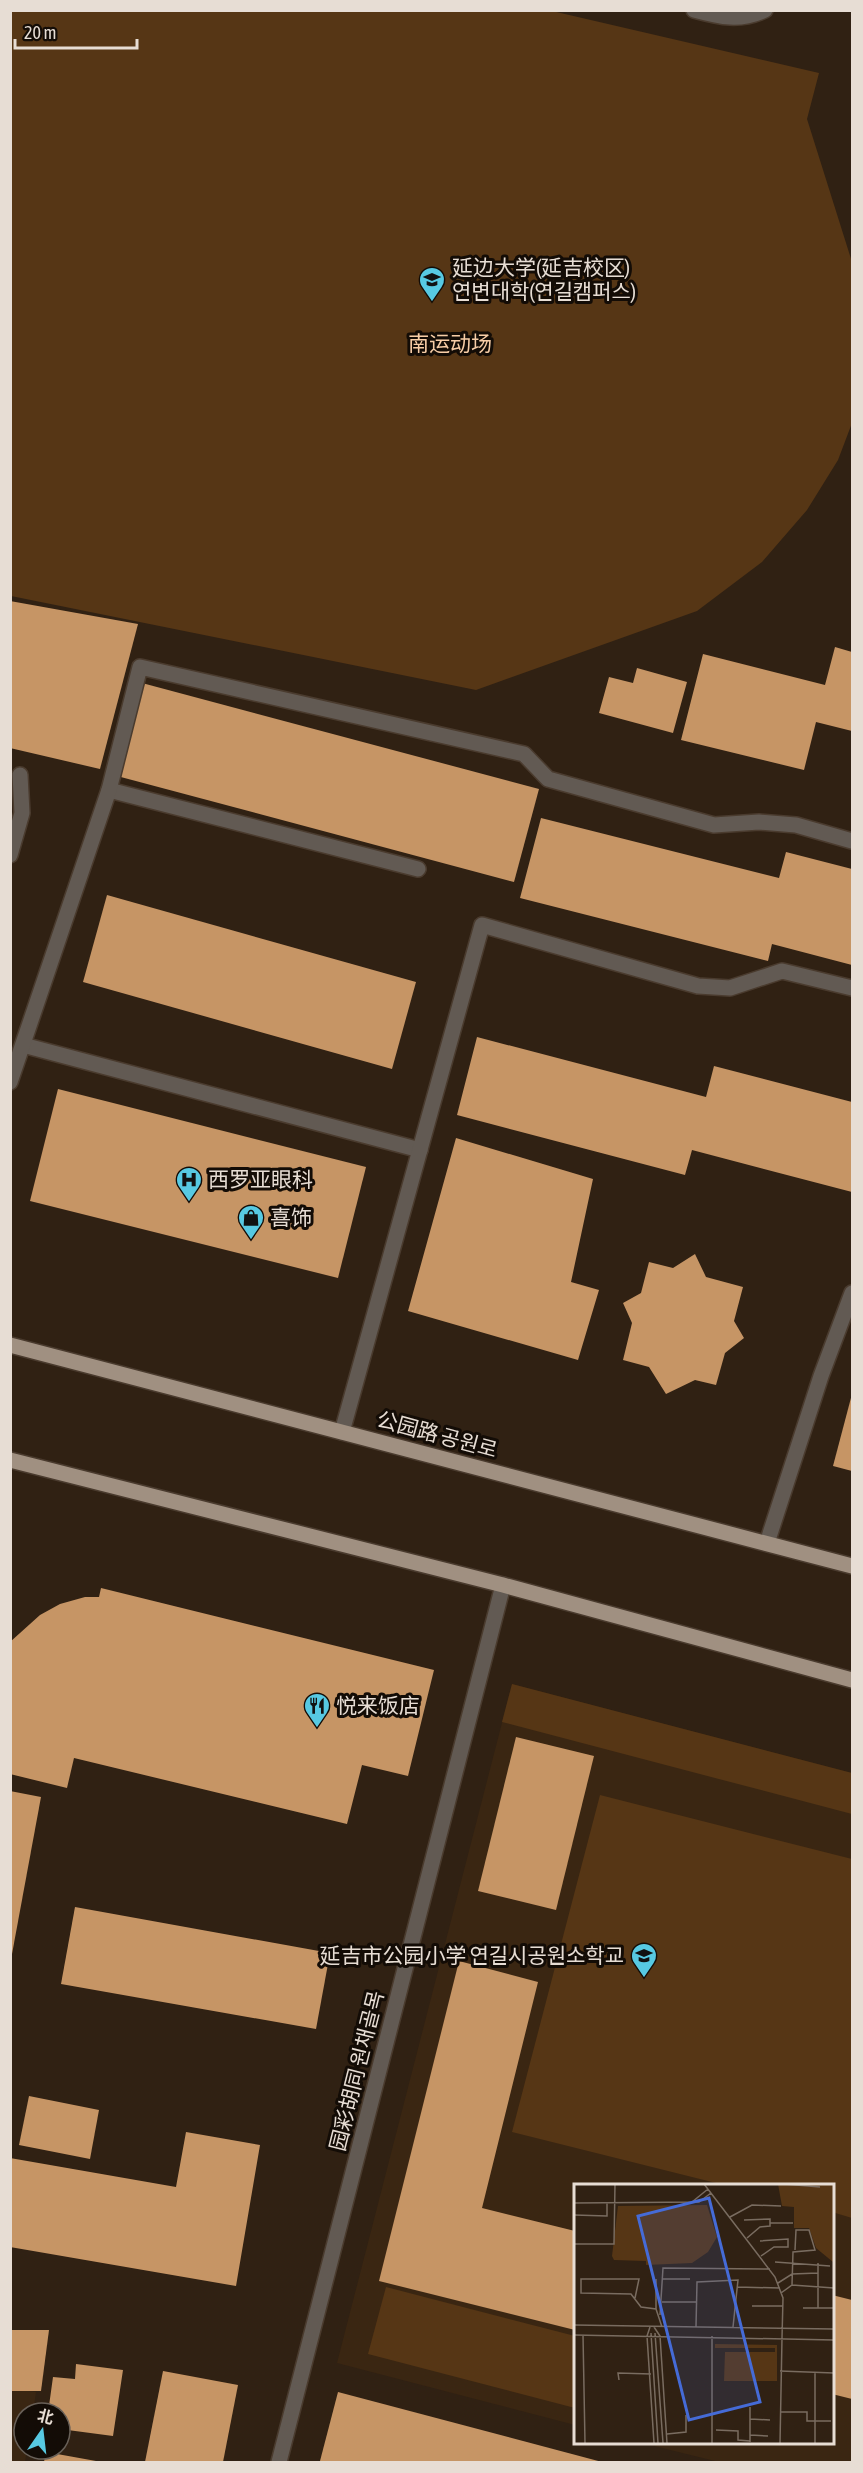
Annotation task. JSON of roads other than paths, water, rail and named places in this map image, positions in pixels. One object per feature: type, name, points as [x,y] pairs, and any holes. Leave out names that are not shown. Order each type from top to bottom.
[{"type":"main road","name":"公园路 공원로","points":[[10,1345],[852,1566]]},
{"type":"main road","points":[[10,1460],[503,1585],[852,1680]]},
{"type":"street","points":[[694,10],[734,19],[752,17],[765,10]]},
{"type":"street","points":[[10,1082],[109,790],[140,667],[524,754],[548,779],[714,825],[759,822],[796,825],[852,841]]},
{"type":"street","points":[[10,855],[22,813],[20,775]]},
{"type":"street","points":[[109,790],[418,869]]},
{"type":"street","points":[[342,1432],[482,925],[698,986],[730,988],[782,971],[852,988]]},
{"type":"street","points":[[23,1046],[420,1149]]},
{"type":"street","points":[[767,1543],[821,1376],[852,1293]]},
{"type":"street","name":"园彩胡同 원채골목","points":[[279,2463],[503,1585]]},
{"type":"place","name":"延边大学(延吉校区) 연변대학(연길캠퍼스)","points":[[432,303]]},
{"type":"place","name":"西罗亚眼科","points":[[189,1203]]},
{"type":"place","name":"喜饰","points":[[251,1241]]},
{"type":"place","name":"悦来饭店","points":[[317,1729]]},
{"type":"place","name":"延吉市公园小学 연길시공원소학교","points":[[644,1979]]},
{"type":"park label","name":"南运动场","points":[[450,344]]}]
